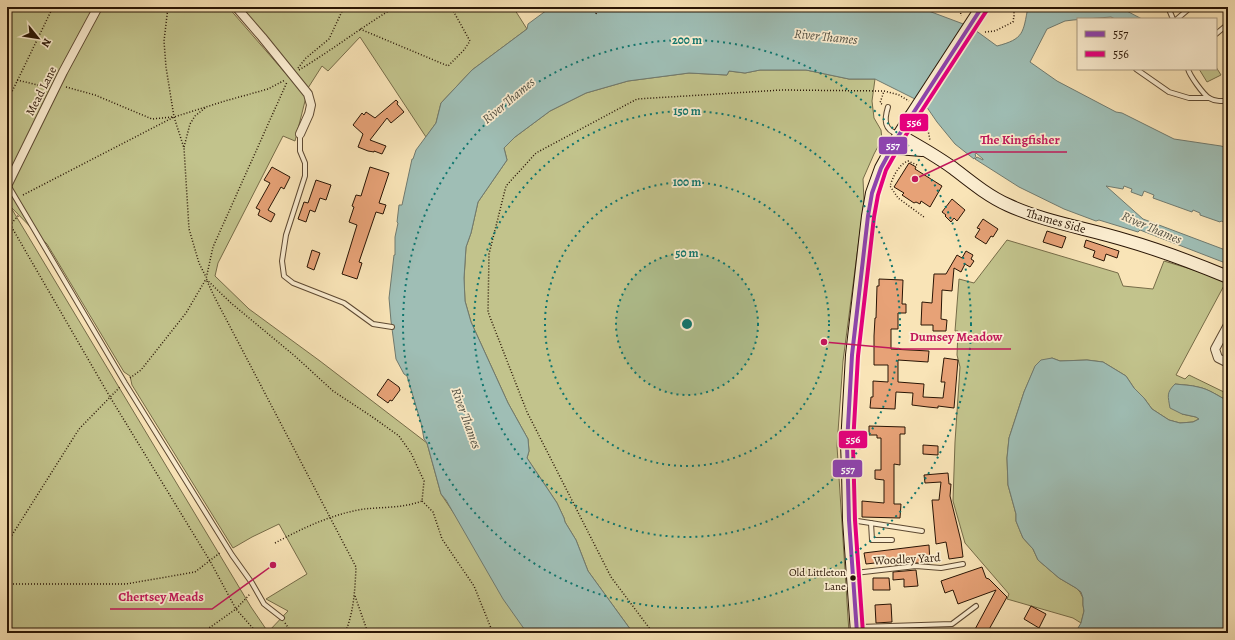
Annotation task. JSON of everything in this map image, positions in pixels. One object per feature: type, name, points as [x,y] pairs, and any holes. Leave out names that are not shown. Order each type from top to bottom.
[{"type":"main road","points":[[857,630],[849,520],[847,444],[852,355],[872,193],[881,168],[899,135],[982,7]]},
{"type":"main road","name":"Thames Side","points":[[899,135],[929,148],[986,194],[1008,205],[1035,216],[1138,244],[1175,256],[1228,277]]},
{"type":"main road","points":[[890,151],[896,148],[929,148]]},
{"type":"street","name":"Mead Lane","points":[[7,185],[98,7]]},
{"type":"street","points":[[236,7],[308,94],[311,105],[309,114],[300,134]]},
{"type":"street","points":[[1228,325],[1215,349],[1218,358],[1228,364]]},
{"type":"lane","points":[[1168,7],[1173,18]]},
{"type":"lane","points":[[1178,18],[1191,7]]},
{"type":"lane","points":[[1217,33],[1228,24]]},
{"type":"lane","points":[[1137,70],[1168,92],[1189,98],[1209,98],[1224,102],[1228,100]]},
{"type":"lane","points":[[1188,70],[1194,81],[1209,98]]},
{"type":"lane","points":[[888,107],[886,113],[886,123],[890,132],[899,135]]},
{"type":"lane","points":[[300,134],[300,151],[305,163],[305,176],[286,234],[282,261],[284,276],[293,283],[344,303],[373,324],[392,327]]},
{"type":"lane","points":[[7,185],[125,382],[228,549],[264,604],[282,618]]},
{"type":"lane","points":[[849,520],[922,531]]},
{"type":"lane","points":[[871,523],[872,540],[892,540]]},
{"type":"lane","name":"Woodley Yard","points":[[852,573],[916,566],[941,568],[963,564]]},
{"type":"lane","points":[[857,630],[952,624],[976,606]]},
{"type":"path","points":[[7,12],[13,7]]},
{"type":"path","points":[[7,102],[53,7]]},
{"type":"path","points":[[168,7],[164,41],[166,67],[174,117],[184,148],[189,229],[198,262],[214,296],[356,567],[355,594],[345,633]]},
{"type":"path","points":[[292,74],[306,58],[329,39],[344,7]]},
{"type":"path","points":[[292,74],[330,51],[360,29],[395,7]]},
{"type":"path","points":[[360,29],[448,66],[464,50],[470,41],[452,7]]},
{"type":"path","points":[[596,14],[598,7]]},
{"type":"path","points":[[610,11],[611,7]]},
{"type":"path","points":[[960,7],[961,16]]},
{"type":"path","points":[[985,32],[995,31],[1013,22],[1014,7]]},
{"type":"path","points":[[7,543],[79,429],[130,377],[141,370],[186,313],[206,278],[213,246],[289,78],[268,89],[174,117],[16,199]]},
{"type":"path","points":[[18,80],[55,89],[69,87],[152,118],[174,117]]},
{"type":"path","points":[[653,633],[611,577],[527,412],[488,312],[489,254],[506,186],[536,153],[637,99],[782,90],[884,91],[899,95],[911,102]]},
{"type":"path","points":[[884,91],[880,104],[888,107]]},
{"type":"path","points":[[184,148],[190,124],[195,116],[207,107]]},
{"type":"path","points":[[924,110],[929,148]]},
{"type":"path","points":[[917,165],[908,161],[904,162],[890,186],[902,201],[924,218]]},
{"type":"path","points":[[7,231],[10,225],[23,211]]},
{"type":"path","points":[[7,219],[110,397],[210,561],[236,608],[257,633]]},
{"type":"path","points":[[206,278],[231,303],[296,357],[333,391],[399,436],[411,453],[424,481],[422,501]]},
{"type":"path","points":[[275,543],[320,521],[363,510],[413,504],[422,501]]},
{"type":"path","points":[[422,501],[433,512],[442,539],[474,586],[493,633]]},
{"type":"path","points":[[7,584],[126,584],[195,572],[228,547],[228,549]]},
{"type":"path","points":[[202,633],[236,608],[253,590],[256,590]]},
{"type":"path","points":[[355,594],[368,633]]},
{"type":"path","points":[[282,618],[292,633]]},
{"type":"path","points":[[480,633],[492,630]]},
{"type":"green space","points":[[7,7],[228,7],[306,97],[295,141],[283,136],[218,263],[215,276],[249,309],[427,443],[441,494],[534,633],[7,633]],"holes":[[[10,206],[47,244],[124,372],[130,376],[132,385],[233,548],[279,524],[307,574],[266,599],[288,611],[268,632],[251,607]]]},
{"type":"green space","points":[[240,7],[513,7],[527,29],[472,70],[441,103],[436,123],[426,137],[360,37],[328,71],[322,66],[308,88]]},
{"type":"green space","points":[[1217,69],[1221,75],[1207,82],[1200,70],[1217,70]]},
{"type":"green space","points":[[760,70],[806,70],[849,79],[875,79],[872,101],[874,118],[881,130],[882,139],[863,179],[864,201],[843,361],[837,446],[849,633],[633,633],[588,571],[576,540],[565,522],[557,503],[527,458],[529,451],[528,439],[508,403],[471,322],[465,301],[464,279],[466,247],[471,233],[478,202],[507,160],[504,148],[515,137],[550,111],[586,93],[628,81],[689,73],[727,75],[729,71],[745,73]]},
{"type":"green space","points":[[1007,240],[1118,273],[1123,286],[1153,289],[1164,261],[1227,280],[1176,375],[1185,379],[1189,375],[1228,394],[1228,401],[1202,388],[1175,384],[1182,414],[1199,419],[1193,422],[1180,423],[1169,420],[1152,409],[1126,376],[1103,362],[1087,360],[1060,361],[1052,358],[1035,367],[1024,392],[1009,438],[1007,458],[1008,485],[1016,514],[1016,521],[1023,538],[1033,549],[1038,560],[1059,578],[1080,592],[1083,598],[1084,611],[1081,623],[1073,618],[1007,599],[1009,594],[965,543],[953,501],[960,367],[957,355],[958,331],[955,331],[959,279],[974,283]]},
{"type":"water","name":"River Thames","points":[[548,7],[918,7],[966,25],[997,46],[1013,41],[1021,34],[1028,7],[1119,7],[1140,18],[1077,18],[1077,20],[1065,21],[1047,29],[1030,62],[1057,81],[1116,112],[1122,113],[1174,139],[1228,148],[1228,226],[1225,225],[1226,223],[1200,215],[1200,213],[1193,210],[1192,212],[1153,198],[1154,195],[1144,191],[1142,196],[1131,192],[1132,189],[1124,186],[1123,189],[1106,186],[1143,219],[1228,251],[1228,264],[1140,230],[1138,232],[1099,220],[1096,221],[1064,209],[1019,187],[975,159],[977,157],[983,160],[976,153],[974,159],[955,144],[937,122],[926,106],[927,105],[916,98],[915,99],[875,79],[849,79],[806,70],[760,70],[745,73],[729,71],[727,75],[689,73],[628,81],[586,93],[550,111],[515,137],[504,148],[507,160],[478,202],[471,233],[466,247],[464,278],[465,301],[471,322],[508,403],[528,439],[529,451],[527,458],[557,503],[565,522],[576,540],[588,571],[633,633],[527,633],[503,599],[446,500],[441,494],[407,376],[404,374],[396,359],[389,298],[395,255],[395,237],[398,223],[399,205],[402,205],[412,159],[416,150],[436,123],[441,103],[472,70],[527,29],[528,24],[547,10]]},
{"type":"water","points":[[1052,358],[1060,361],[1087,360],[1103,362],[1126,376],[1152,409],[1169,420],[1180,423],[1193,422],[1199,419],[1182,414],[1170,408],[1168,395],[1175,384],[1202,388],[1228,401],[1228,633],[1075,633],[1081,623],[1084,611],[1081,592],[1059,578],[1038,560],[1033,549],[1023,538],[1016,521],[1016,514],[1008,485],[1007,458],[1009,438],[1024,392],[1035,366],[1041,360]]},
{"type":"building","points":[[396,100],[398,102],[397,104],[404,112],[391,123],[387,118],[370,140],[386,146],[382,154],[358,147],[363,134],[353,125],[362,113],[364,115],[366,112],[375,118]]},
{"type":"building","points":[[909,163],[916,167],[915,169],[942,186],[930,207],[921,201],[920,204],[916,202],[914,203],[902,195],[904,193],[894,187]]},
{"type":"building","points":[[272,167],[290,177],[284,189],[281,187],[268,210],[275,214],[271,222],[258,215],[260,210],[256,208],[270,183],[264,180]]},
{"type":"building","points":[[370,167],[389,173],[379,203],[386,205],[383,214],[376,212],[359,262],[362,263],[357,279],[342,274],[357,225],[349,222],[354,207],[352,206],[356,195],[361,196]]},
{"type":"building","points":[[316,180],[331,185],[326,200],[320,198],[315,212],[310,210],[306,222],[298,219],[304,202],[308,203]]},
{"type":"building","points":[[952,199],[965,210],[957,221],[954,218],[951,222],[942,212]]},
{"type":"building","points":[[983,219],[998,229],[986,244],[975,237],[980,229],[977,228]]},
{"type":"building","points":[[1047,231],[1066,237],[1062,248],[1043,242]]},
{"type":"building","points":[[1086,240],[1119,251],[1117,258],[1106,254],[1104,261],[1093,257],[1095,251],[1084,247]]},
{"type":"building","points":[[312,250],[320,253],[314,270],[307,267]]},
{"type":"building","points":[[966,251],[973,255],[971,259],[974,261],[970,267],[965,264],[961,272],[954,268],[952,291],[942,290],[941,319],[947,320],[946,331],[933,331],[933,325],[921,325],[922,302],[932,303],[934,274],[946,274],[957,255],[962,258]]},
{"type":"building","points":[[879,279],[903,280],[902,304],[906,304],[906,313],[898,313],[898,329],[891,329],[891,349],[929,351],[928,362],[898,360],[898,382],[924,384],[923,397],[943,398],[945,382],[941,382],[944,358],[958,360],[954,408],[912,405],[913,393],[896,392],[895,409],[870,408],[871,397],[873,397],[873,381],[888,382],[888,365],[874,365],[875,318],[877,286],[879,286]]},
{"type":"building","points":[[388,379],[399,387],[400,390],[392,401],[390,400],[388,403],[377,395]]},
{"type":"building","points":[[869,426],[905,427],[905,434],[900,434],[900,465],[894,464],[894,504],[901,504],[900,518],[862,517],[862,501],[884,503],[884,480],[875,479],[875,470],[881,470],[881,438],[877,438],[877,435],[869,435]]},
{"type":"building","points":[[923,445],[938,446],[938,455],[923,454]]},
{"type":"building","points":[[948,473],[949,484],[951,484],[950,496],[961,541],[963,557],[949,559],[946,542],[936,544],[932,500],[939,500],[941,482],[925,483],[924,475]]},
{"type":"building","points":[[929,545],[930,563],[893,565],[893,561],[866,564],[864,553]]},
{"type":"building","points":[[982,567],[986,578],[989,579],[1007,597],[987,633],[973,633],[996,590],[958,604],[953,590],[945,593],[941,581]]},
{"type":"building","points":[[916,570],[918,586],[904,587],[904,579],[893,580],[893,572]]},
{"type":"building","points":[[873,578],[889,578],[890,590],[873,590]]},
{"type":"building","points":[[891,604],[892,622],[876,623],[875,605]]},
{"type":"building","points":[[1031,606],[1046,614],[1039,628],[1024,619]]},
{"type":"transit line","name":"557","points":[[857,633],[849,520],[847,444],[852,355],[872,193],[881,168],[899,135],[982,7]]},
{"type":"transit line","name":"556","points":[[863,633],[855,520],[853,444],[858,356],[874,217],[878,195],[886,170],[904,138],[987,10]]},
{"type":"place","name":"The Kingfisher","points":[[915,179]]},
{"type":"place","name":"Dumsey Meadow","points":[[824,342]]},
{"type":"place","name":"Chertsey Meads","points":[[273,565]]},
{"type":"place","name":"Old Littleton Lane","points":[[853,578]]}]
